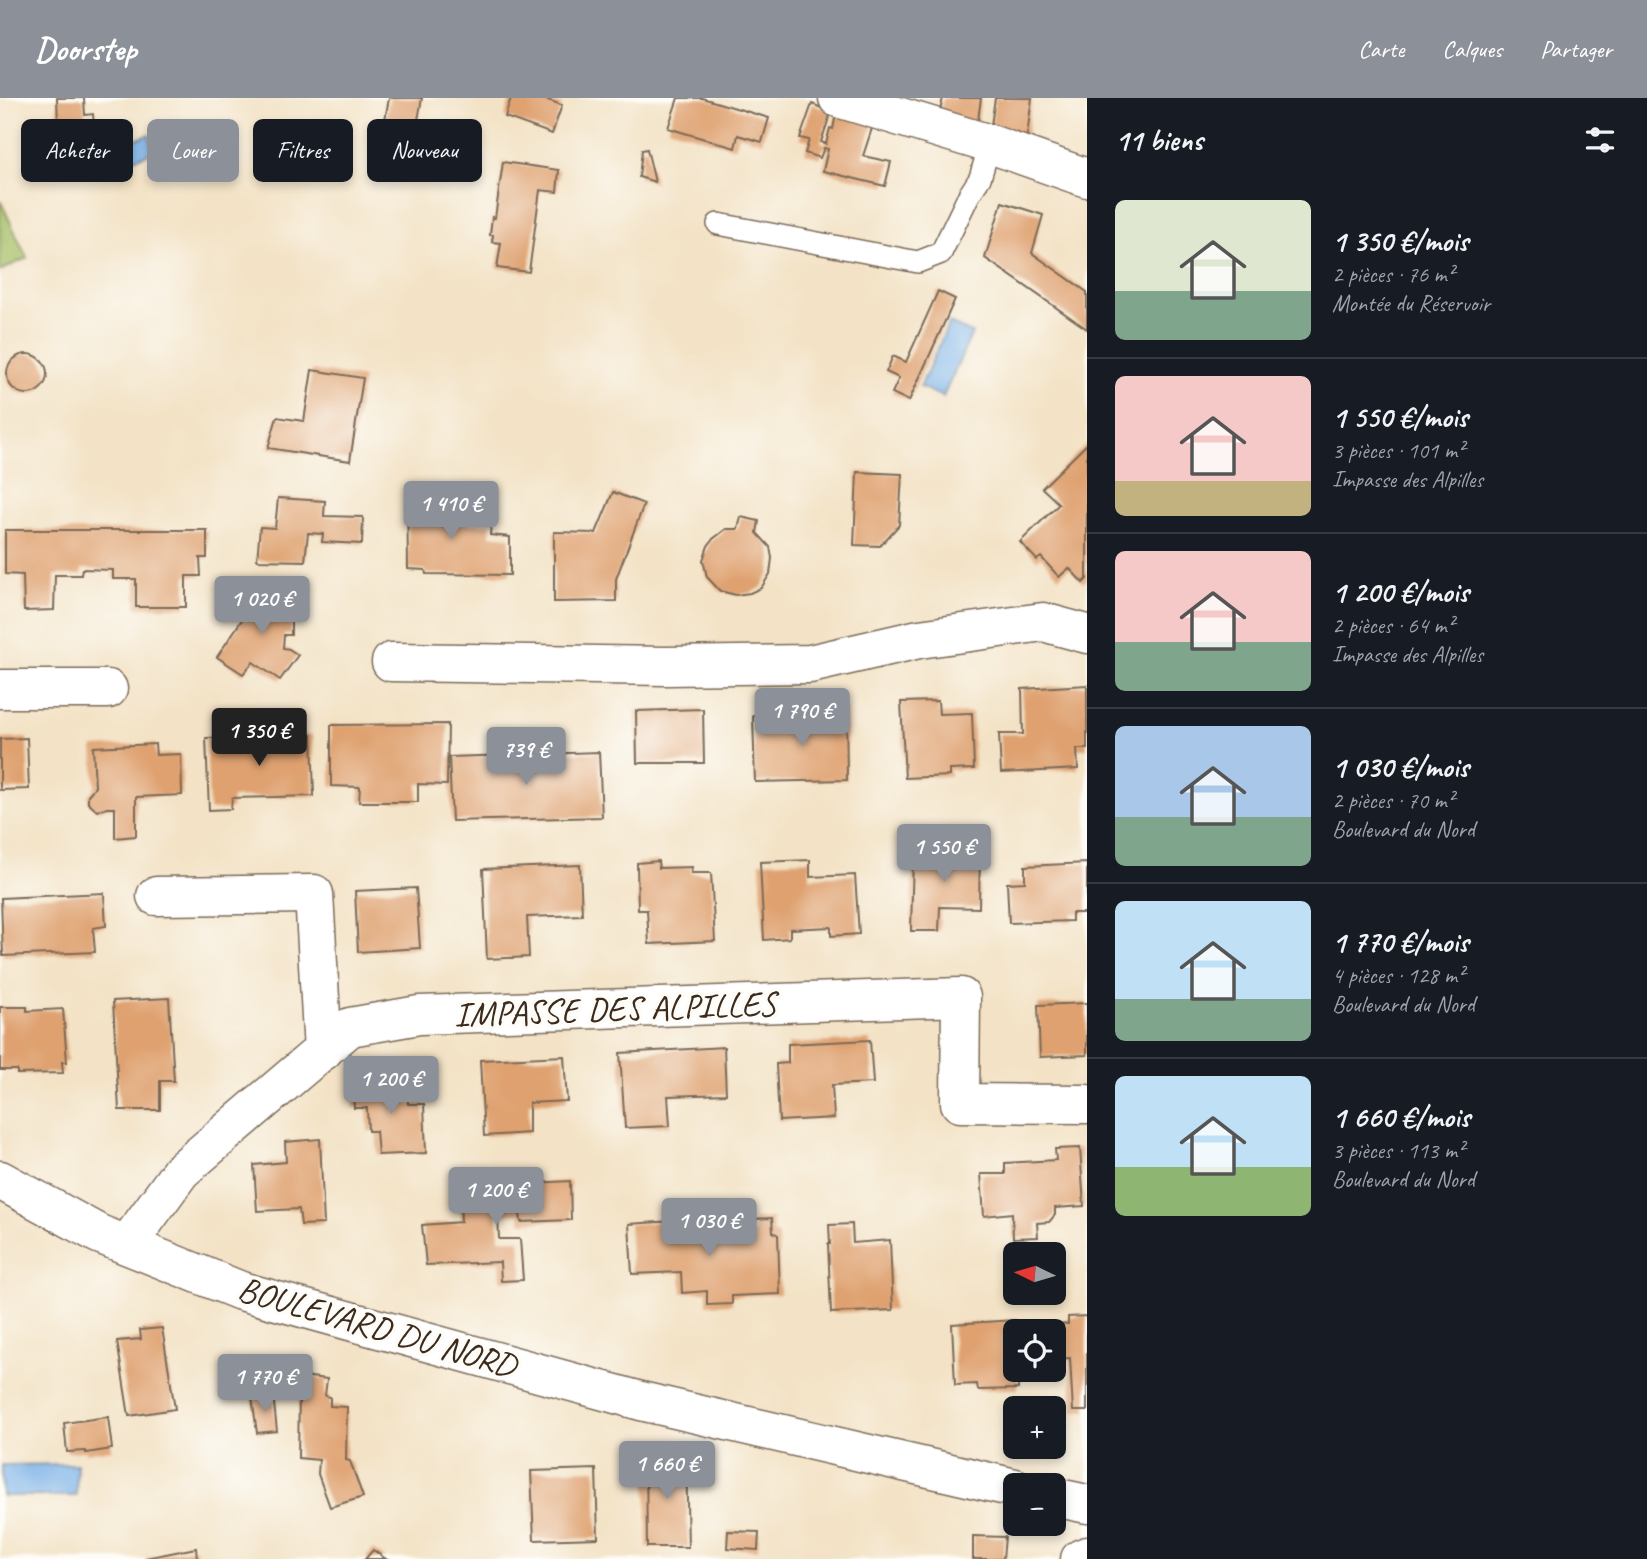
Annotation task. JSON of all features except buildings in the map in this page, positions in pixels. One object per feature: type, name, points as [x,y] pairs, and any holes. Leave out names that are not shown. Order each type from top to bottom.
[{"type":"street","points":[[838,98],[990,144],[1087,178]]},
{"type":"street","points":[[391,662],[667,666],[810,664],[919,639],[1043,622],[1087,634]]},
{"type":"street","points":[[0,689],[108,689]]},
{"type":"street","points":[[156,896],[314,894],[323,1051]]},
{"type":"street","name":"IMPASSE DES ALPILLES","points":[[127,1245],[181,1171],[350,1027],[419,1015],[961,997],[960,1102],[1087,1104]]},
{"type":"street","name":"BOULEVARD DU NORD","points":[[0,1180],[99,1234],[241,1291],[641,1401],[1003,1485]]},
{"type":"street","points":[[1066,1500],[1087,1504]]},
{"type":"street","points":[[1080,1559],[1087,1556]]},
{"type":"lane","points":[[718,224],[918,262],[941,253],[980,178],[990,144]]},
{"type":"green space","points":[[0,200],[27,258],[0,271]]},
{"type":"water","points":[[147,136],[147,154],[133,159],[133,140]]},
{"type":"water","points":[[949,323],[972,333],[943,397],[920,387]]},
{"type":"water","points":[[77,1464],[76,1496],[2,1496],[2,1465]]}]
